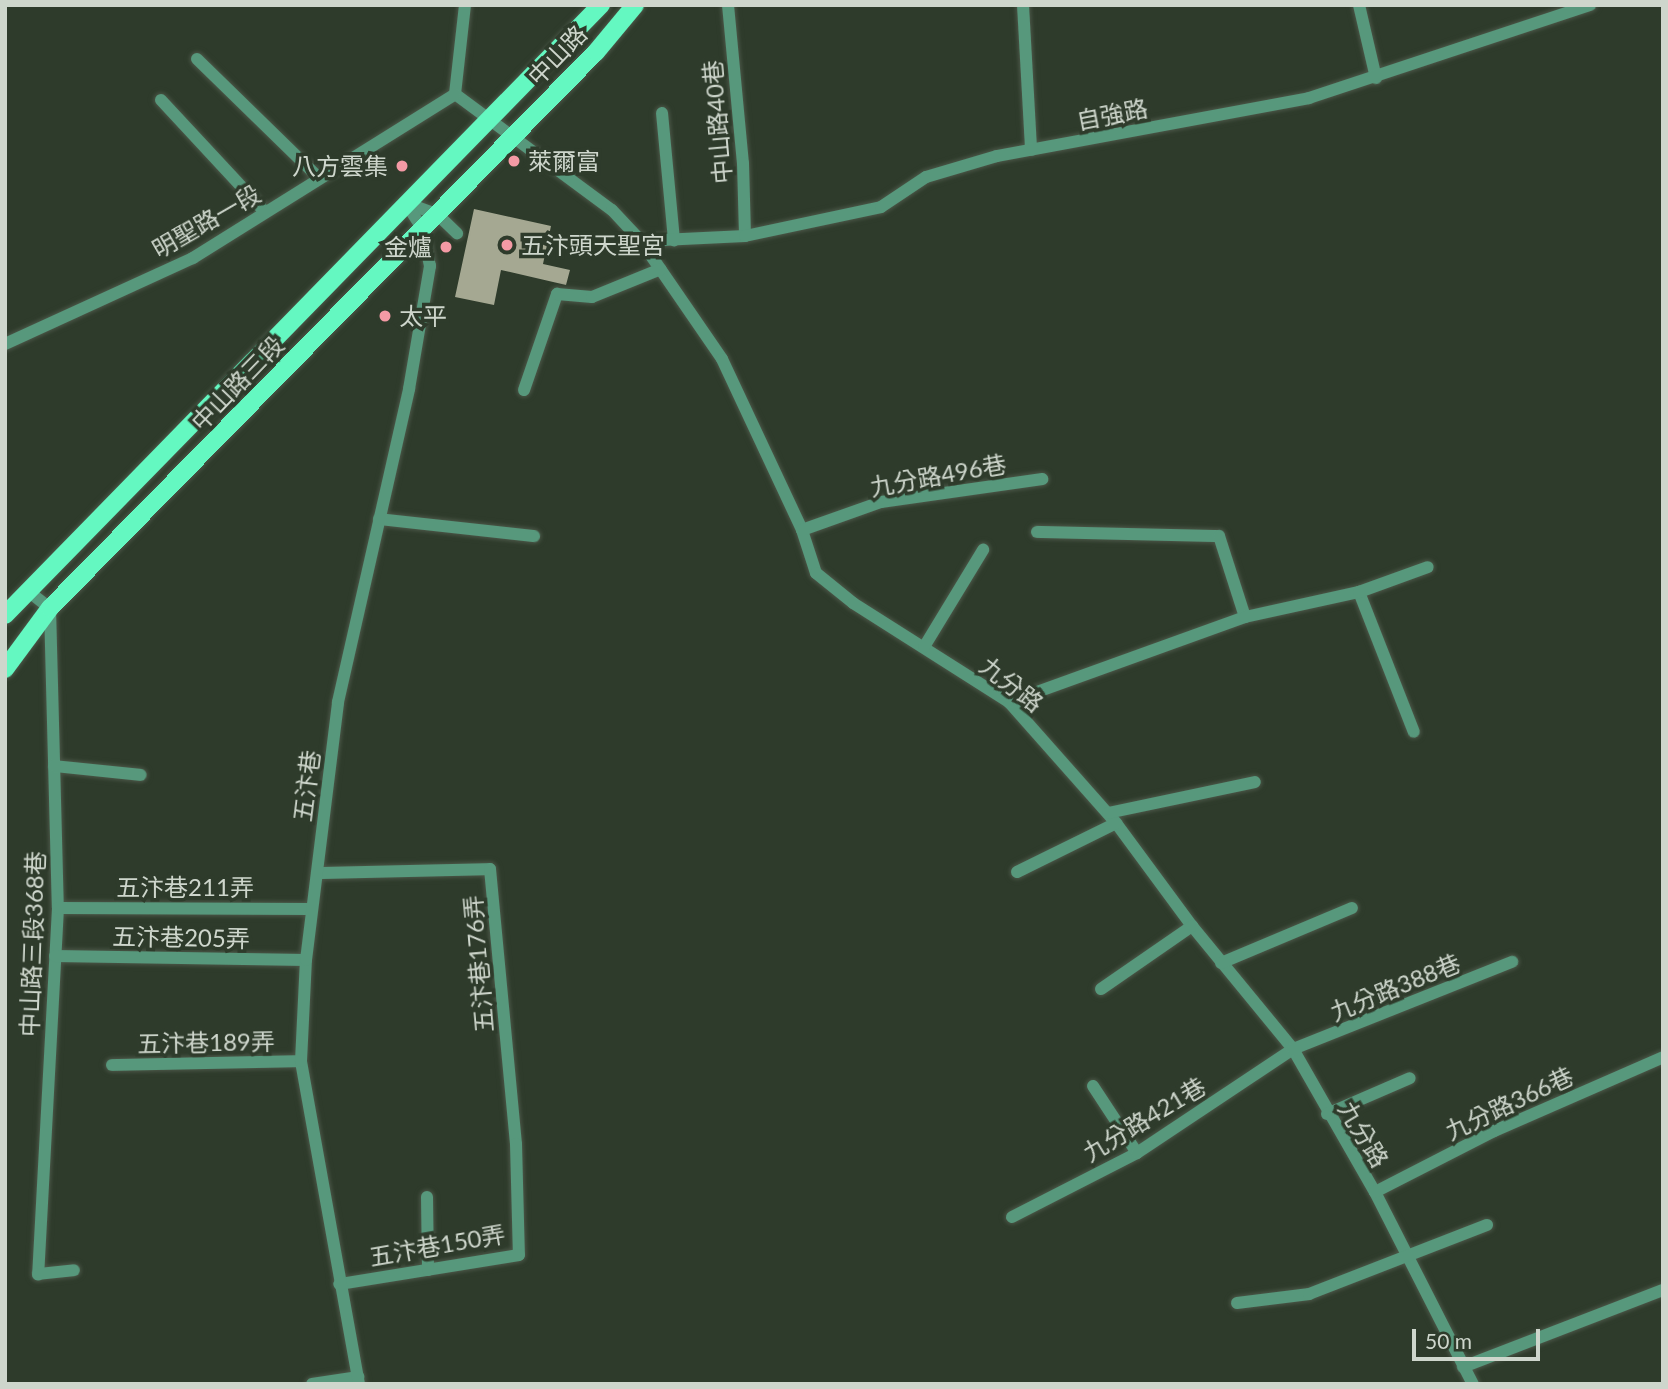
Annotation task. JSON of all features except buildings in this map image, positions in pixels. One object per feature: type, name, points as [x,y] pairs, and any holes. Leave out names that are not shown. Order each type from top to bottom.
[{"type":"main road","name":"中山路","points":[[489,121],[601,5]]},
{"type":"main road","name":"中山路","points":[[510,137],[596,52],[635,5]]},
{"type":"main road","name":"中山路三段","points":[[5,615],[405,203],[489,121]]},
{"type":"main road","name":"中山路三段","points":[[5,669],[50,608],[510,137]]},
{"type":"street","points":[[455,94],[464,5]]},
{"type":"street","name":"中山路40巷","points":[[727,5],[745,236]]},
{"type":"street","points":[[1023,5],[1031,150]]},
{"type":"street","points":[[1359,5],[1376,78]]},
{"type":"street","name":"自強路","points":[[641,241],[745,236],[881,206],[926,177],[1031,150],[1309,98],[1590,5]]},
{"type":"street","points":[[197,59],[318,177]]},
{"type":"street","name":"九分路","points":[[455,94],[612,210],[641,241],[722,359],[802,530],[816,573],[853,603],[1009,702],[1112,818],[1192,926],[1293,1049],[1327,1114],[1375,1192],[1473,1384]]},
{"type":"street","name":"明聖路一段","points":[[5,344],[192,258],[455,94]]},
{"type":"street","points":[[161,100],[265,212]]},
{"type":"street","points":[[662,113],[674,240]]},
{"type":"street","points":[[405,203],[437,214],[457,233]]},
{"type":"street","name":"五汴巷","points":[[359,1380],[339,1284],[301,1061],[306,960],[338,702],[410,389],[433,265],[422,228],[405,203]]},
{"type":"street","points":[[524,390],[557,294],[593,297],[661,269]]},
{"type":"street","name":"九分路496巷","points":[[802,530],[881,502],[1042,479]]},
{"type":"street","points":[[379,519],[534,536]]},
{"type":"street","points":[[1038,532],[1219,536],[1245,617]]},
{"type":"street","points":[[924,647],[983,550]]},
{"type":"street","points":[[1009,702],[1245,617],[1359,592],[1428,567]]},
{"type":"street","points":[[28,591],[50,608]]},
{"type":"street","points":[[1359,592],[1414,732]]},
{"type":"street","name":"中山路三段368巷","points":[[50,608],[58,908],[38,1274],[74,1270]]},
{"type":"street","points":[[54,766],[141,775]]},
{"type":"street","points":[[1017,872],[1112,818],[1255,782]]},
{"type":"street","name":"五汴巷176弄","points":[[317,873],[490,869],[516,1144]]},
{"type":"street","name":"五汴巷211弄","points":[[58,908],[312,909]]},
{"type":"street","points":[[1221,963],[1352,908]]},
{"type":"street","points":[[1101,989],[1192,926]]},
{"type":"street","name":"五汴巷205弄","points":[[55,956],[306,960]]},
{"type":"street","name":"九分路388巷","points":[[1293,1049],[1512,962]]},
{"type":"street","name":"九分路421巷","points":[[1012,1217],[1137,1153],[1293,1049]]},
{"type":"street","name":"九分路366巷","points":[[1375,1192],[1494,1131],[1663,1057]]},
{"type":"street","name":"五汴巷189弄","points":[[112,1065],[301,1061]]},
{"type":"street","points":[[1327,1114],[1409,1078]]},
{"type":"street","points":[[1093,1086],[1137,1153]]},
{"type":"street","name":"五汴巷150弄","points":[[339,1284],[519,1255],[516,1144]]},
{"type":"street","points":[[427,1197],[428,1270]]},
{"type":"street","points":[[1237,1303],[1309,1294],[1487,1225]]},
{"type":"street","points":[[1463,1367],[1663,1290]]},
{"type":"street","points":[[313,1384],[359,1380]]},
{"type":"place","name":"萊爾富","points":[[514,161]]},
{"type":"place","name":"八方雲集","points":[[402,166]]},
{"type":"place","name":"五汴頭天聖宮","points":[[507,245]]},
{"type":"place","name":"金爐","points":[[446,247]]},
{"type":"place","name":"太平","points":[[385,316]]}]
